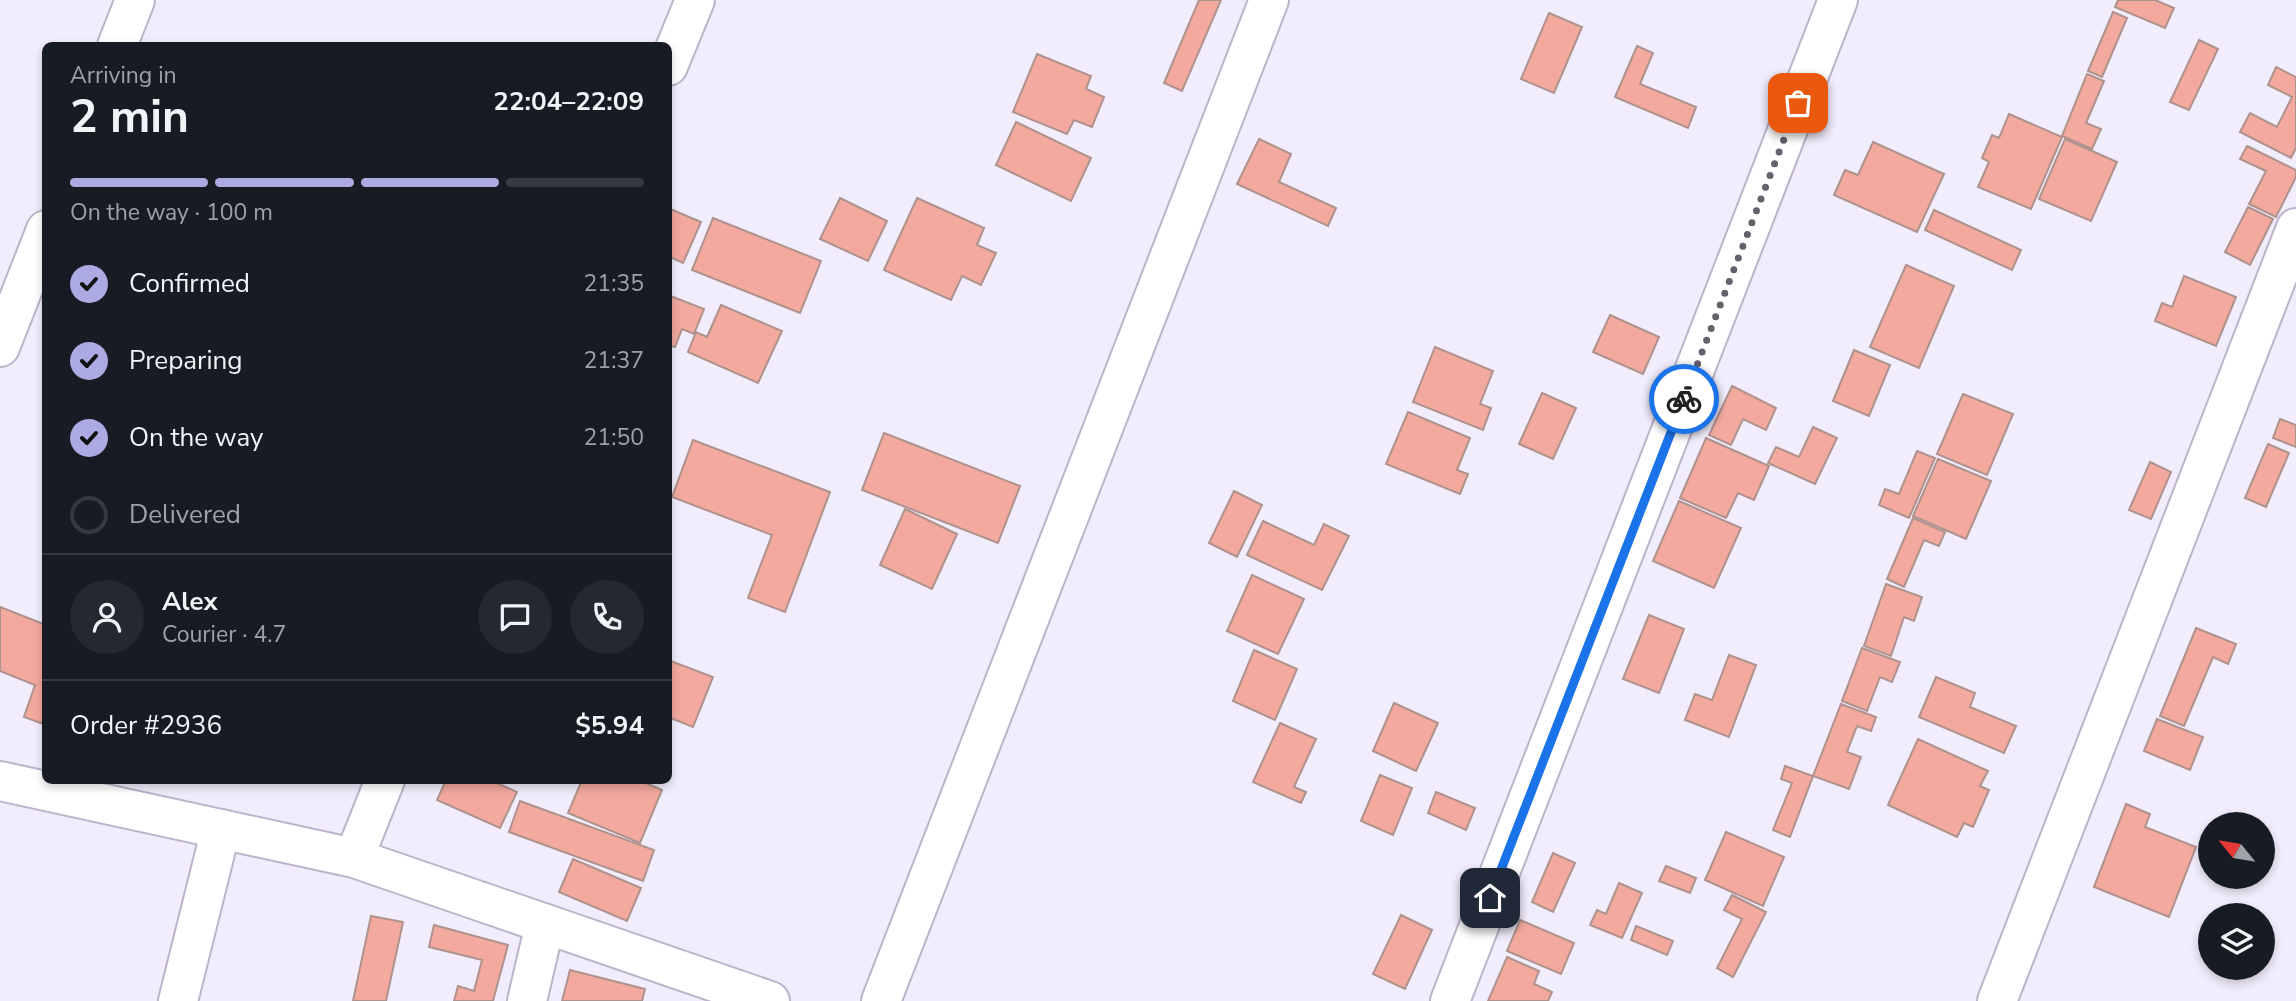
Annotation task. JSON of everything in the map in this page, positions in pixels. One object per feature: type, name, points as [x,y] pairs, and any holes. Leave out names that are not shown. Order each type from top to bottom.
[{"type":"street","points":[[119,42],[135,0]]},
{"type":"street","points":[[672,56],[695,0]]},
{"type":"street","points":[[881,1001],[1269,0]]},
{"type":"street","points":[[1450,1001],[1838,0]]},
{"type":"street","points":[[1997,1001],[2296,228]]},
{"type":"street","points":[[0,347],[42,240]]},
{"type":"street","points":[[0,781],[354,858],[770,1001]]},
{"type":"street","points":[[354,858],[383,784]]},
{"type":"street","points":[[178,1001],[221,829]]},
{"type":"street","points":[[527,1001],[545,924]]},
{"type":"building","points":[[1199,0],[1221,0],[1182,91],[1164,83]]},
{"type":"building","points":[[2118,0],[2155,0],[2174,8],[2165,28],[2115,7]]},
{"type":"building","points":[[2113,12],[2127,18],[2102,77],[2088,71]]},
{"type":"building","points":[[1549,13],[1582,27],[1554,93],[1521,79]]},
{"type":"building","points":[[2199,40],[2218,49],[2189,110],[2170,102]]},
{"type":"building","points":[[1637,46],[1653,53],[1640,84],[1696,107],[1688,128],[1615,97]]},
{"type":"building","points":[[1037,54],[1091,76],[1086,89],[1104,97],[1092,127],[1074,120],[1067,134],[1013,112]]},
{"type":"building","points":[[2276,67],[2296,77],[2296,148],[2291,158],[2240,132],[2250,113],[2277,127],[2292,97],[2268,85]]},
{"type":"building","points":[[2087,74],[2104,81],[2086,123],[2101,129],[2092,149],[2062,136]]},
{"type":"building","points":[[2009,114],[2062,137],[2031,209],[1978,187],[1989,162],[1982,158],[1992,135],[1999,138]]},
{"type":"building","points":[[1016,122],[1091,158],[1071,201],[996,165]]},
{"type":"building","points":[[1259,139],[1291,154],[1279,182],[1336,208],[1328,226],[1237,184]]},
{"type":"building","points":[[2065,139],[2117,162],[2091,221],[2039,199]]},
{"type":"building","points":[[1873,142],[1944,174],[1917,232],[1834,195],[1845,170],[1858,175]]},
{"type":"building","points":[[2247,146],[2296,170],[2296,177],[2276,217],[2249,204],[2266,171],[2240,159]]},
{"type":"building","points":[[840,198],[887,221],[868,261],[820,239]]},
{"type":"building","points":[[917,198],[984,228],[977,245],[996,253],[981,285],[962,276],[951,300],[884,270]]},
{"type":"building","points":[[2248,207],[2273,219],[2250,265],[2225,252]]},
{"type":"building","points":[[672,210],[701,222],[683,263],[672,258]]},
{"type":"building","points":[[1934,210],[2021,250],[2012,270],[1925,230]]},
{"type":"building","points":[[713,218],[821,261],[800,313],[692,270]]},
{"type":"building","points":[[1906,265],[1954,286],[1919,368],[1870,347]]},
{"type":"building","points":[[2184,276],[2236,297],[2216,346],[2155,321],[2162,303],[2172,307]]},
{"type":"building","points":[[672,297],[704,309],[694,334],[682,329],[675,347],[672,346]]},
{"type":"building","points":[[721,305],[782,331],[758,383],[688,352],[696,332],[707,337]]},
{"type":"building","points":[[1610,315],[1659,337],[1643,374],[1593,352]]},
{"type":"building","points":[[1435,347],[1493,371],[1480,404],[1491,408],[1483,430],[1413,402]]},
{"type":"building","points":[[1854,350],[1890,365],[1869,416],[1833,401]]},
{"type":"building","points":[[1732,386],[1776,408],[1766,430],[1743,419],[1731,445],[1709,435]]},
{"type":"building","points":[[1542,393],[1576,408],[1553,459],[1519,444]]},
{"type":"building","points":[[1963,394],[2013,414],[1987,475],[1937,454]]},
{"type":"building","points":[[1408,412],[1470,438],[1457,470],[1468,474],[1460,494],[1386,464]]},
{"type":"building","points":[[2280,419],[2296,425],[2296,447],[2273,438]]},
{"type":"building","points":[[1813,427],[1837,438],[1815,484],[1768,463],[1776,447],[1799,457]]},
{"type":"building","points":[[884,433],[1020,486],[998,543],[862,490]]},
{"type":"building","points":[[1706,438],[1769,466],[1754,500],[1738,493],[1726,518],[1680,498]]},
{"type":"building","points":[[693,440],[830,492],[785,612],[748,598],[772,535],[672,497]]},
{"type":"building","points":[[2268,444],[2289,453],[2266,507],[2245,498]]},
{"type":"building","points":[[1917,451],[1935,458],[1909,518],[1879,505],[1885,489],[1899,494]]},
{"type":"building","points":[[1938,459],[1991,481],[1966,539],[1913,516]]},
{"type":"building","points":[[2150,462],[2171,472],[2151,519],[2129,510]]},
{"type":"building","points":[[1234,491],[1262,505],[1237,557],[1209,543]]},
{"type":"building","points":[[1679,501],[1741,528],[1714,588],[1653,561]]},
{"type":"building","points":[[905,509],[957,534],[932,589],[880,565]]},
{"type":"building","points":[[1913,518],[1945,532],[1939,546],[1924,540],[1904,587],[1887,579]]},
{"type":"building","points":[[1263,521],[1314,545],[1324,524],[1349,536],[1322,590],[1247,555]]},
{"type":"building","points":[[1252,575],[1304,599],[1278,654],[1227,631]]},
{"type":"building","points":[[1886,584],[1922,597],[1914,621],[1904,617],[1891,656],[1864,646]]},
{"type":"building","points":[[0,607],[42,623],[42,724],[24,717],[35,685],[0,671]]},
{"type":"building","points":[[1649,615],[1684,629],[1659,693],[1623,679]]},
{"type":"building","points":[[2196,628],[2236,644],[2228,664],[2213,657],[2184,726],[2160,716]]},
{"type":"building","points":[[1862,648],[1900,662],[1892,682],[1880,677],[1867,711],[1842,701]]},
{"type":"building","points":[[1254,650],[1297,669],[1275,720],[1233,701]]},
{"type":"building","points":[[1729,655],[1756,665],[1729,737],[1685,720],[1695,694],[1712,700]]},
{"type":"building","points":[[672,662],[713,677],[693,727],[672,719]]},
{"type":"building","points":[[1936,677],[1975,693],[1970,707],[2016,726],[2004,753],[1919,717]]},
{"type":"building","points":[[1394,703],[1438,723],[1416,771],[1373,751]]},
{"type":"building","points":[[1841,704],[1876,717],[1871,731],[1857,726],[1847,752],[1861,757],[1849,789],[1813,776]]},
{"type":"building","points":[[2157,719],[2203,737],[2190,770],[2144,751]]},
{"type":"building","points":[[1280,723],[1316,739],[1294,787],[1306,792],[1301,803],[1253,782]]},
{"type":"building","points":[[1918,739],[1988,771],[1980,786],[1989,790],[1973,827],[1964,823],[1957,837],[1888,805]]},
{"type":"building","points":[[1785,766],[1813,776],[1790,837],[1773,830],[1792,783],[1781,779]]},
{"type":"building","points":[[1380,775],[1412,788],[1393,835],[1361,821]]},
{"type":"building","points":[[444,784],[499,784],[517,792],[500,828],[437,800]]},
{"type":"building","points":[[580,784],[648,784],[662,790],[640,843],[568,813]]},
{"type":"building","points":[[1436,792],[1475,808],[1466,830],[1428,813]]},
{"type":"building","points":[[520,801],[654,850],[643,881],[509,832]]},
{"type":"building","points":[[2126,804],[2150,814],[2145,827],[2196,847],[2169,917],[2094,887]]},
{"type":"building","points":[[1726,832],[1784,857],[1763,906],[1705,880]]},
{"type":"building","points":[[1553,853],[1575,863],[1553,912],[1532,902]]},
{"type":"building","points":[[573,859],[641,888],[627,921],[559,892]]},
{"type":"building","points":[[1666,866],[1696,878],[1690,893],[1659,881]]},
{"type":"building","points":[[1619,883],[1642,893],[1622,938],[1590,925],[1597,910],[1606,914]]},
{"type":"building","points":[[1732,895],[1766,912],[1733,977],[1717,968],[1742,919],[1724,910]]},
{"type":"building","points":[[1401,915],[1432,930],[1405,989],[1373,974]]},
{"type":"building","points":[[371,916],[403,922],[386,1001],[353,1001]]},
{"type":"building","points":[[1520,920],[1574,943],[1561,974],[1507,951]]},
{"type":"building","points":[[434,925],[508,945],[493,1001],[454,1001],[458,986],[474,991],[482,960],[429,947]]},
{"type":"building","points":[[1636,926],[1673,941],[1667,955],[1631,940]]},
{"type":"building","points":[[1507,957],[1539,971],[1534,984],[1552,992],[1548,1001],[1488,1001]]},
{"type":"building","points":[[570,970],[645,989],[642,1001],[562,1001]]},
{"type":"way so far","points":[[1684,399],[1798,103]]},
{"type":"route","points":[[1490,898],[1684,399]]}]
